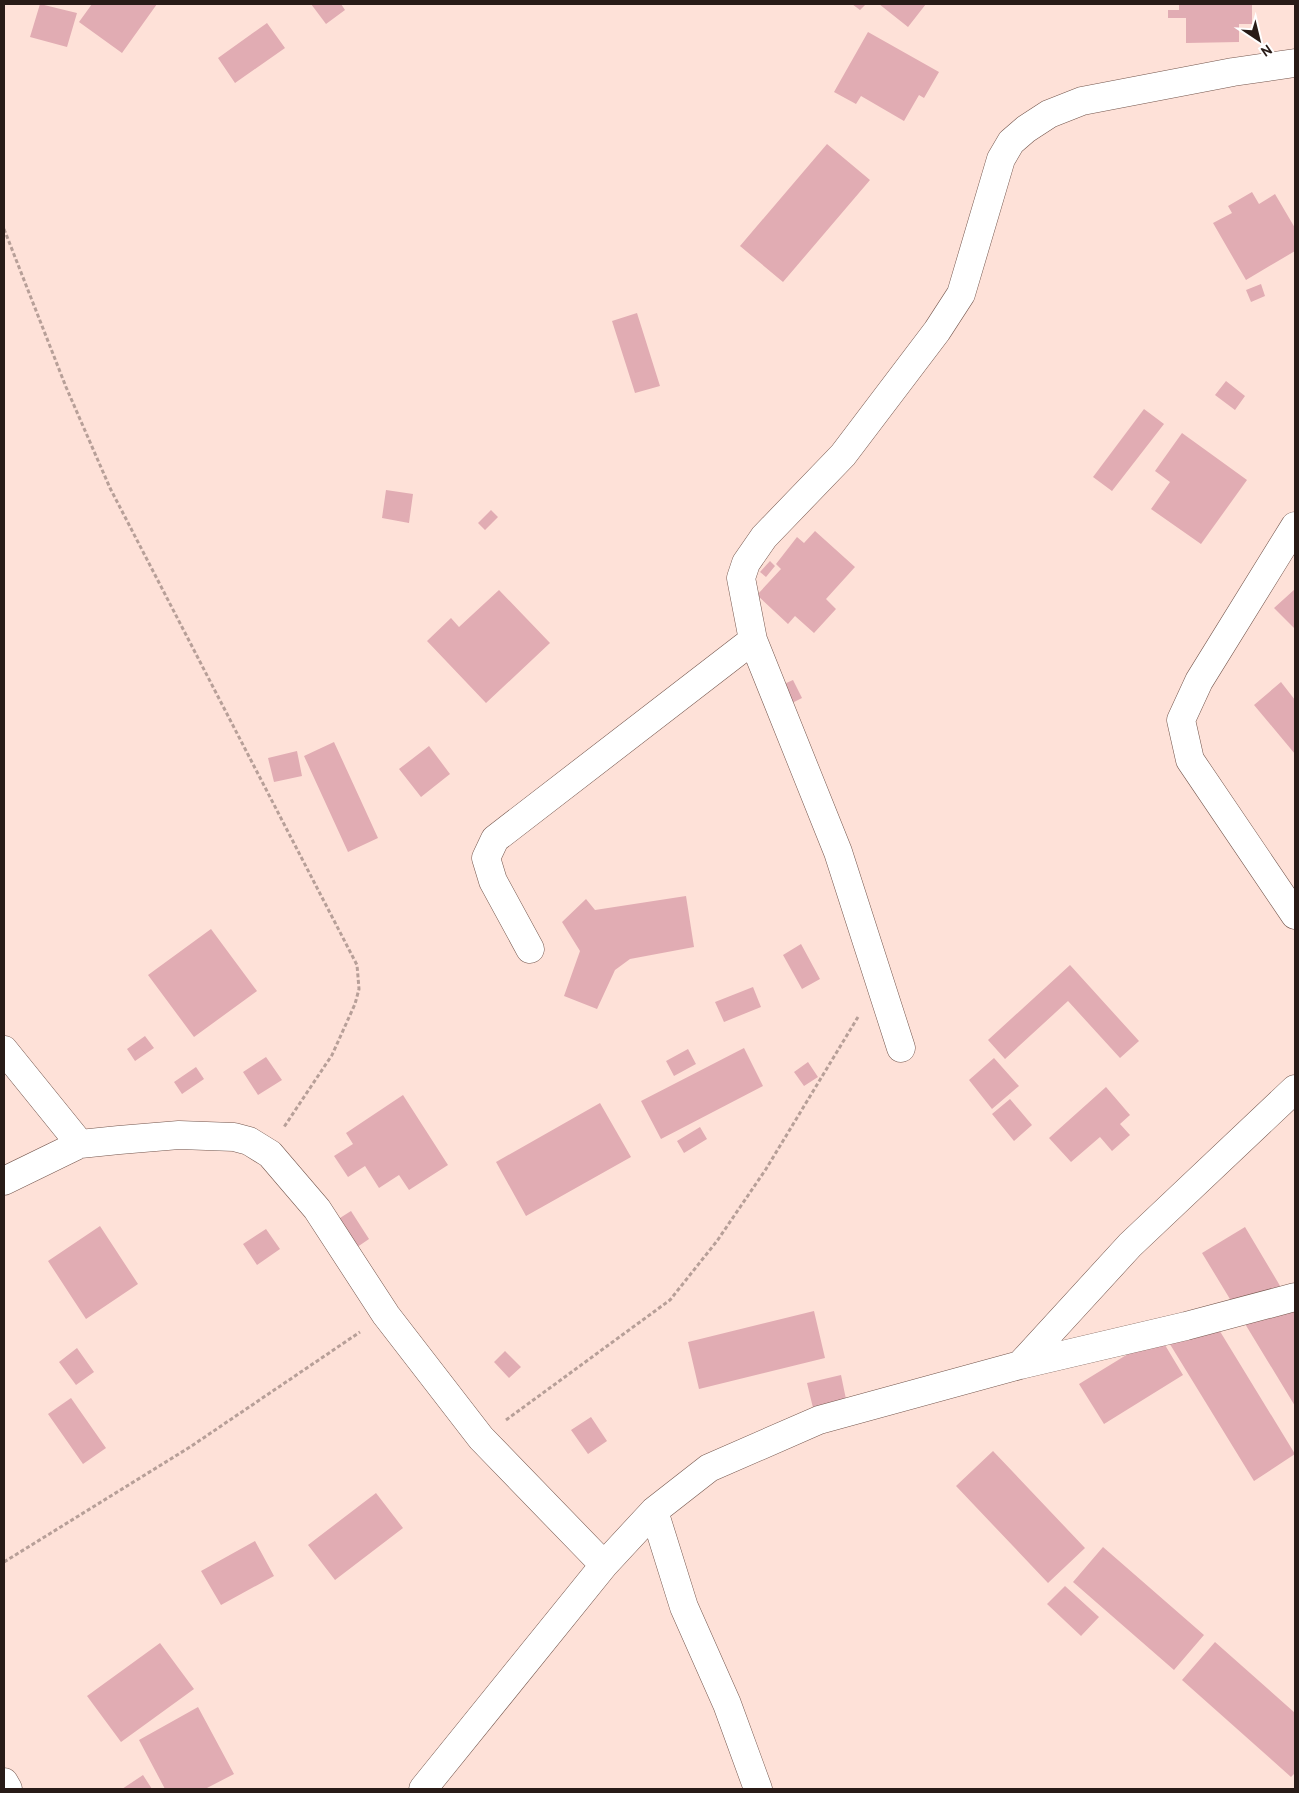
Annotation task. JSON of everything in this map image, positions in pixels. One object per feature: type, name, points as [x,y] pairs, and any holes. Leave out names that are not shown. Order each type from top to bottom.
[{"type":"street","points":[[901,1048],[838,852],[753,640],[741,578],[746,563],[764,537],[843,455],[937,331],[961,294],[1001,159],[1011,142],[1026,129],[1049,114],[1082,100],[1233,72],[1295,63]]},
{"type":"street","points":[[1295,526],[1199,681],[1180,720],[1190,760],[1295,914]]},
{"type":"street","points":[[530,949],[493,881],[486,858],[495,839],[753,640]]},
{"type":"street","points":[[4,1050],[80,1144]]},
{"type":"street","points":[[1020,1365],[1130,1245],[1295,1090]]},
{"type":"street","points":[[4,1181],[80,1144],[179,1135],[234,1137],[249,1141],[271,1156],[317,1209],[386,1315],[482,1438],[604,1565]]},
{"type":"street","points":[[424,1789],[604,1565],[654,1511],[709,1468],[819,1420],[1020,1365],[1186,1326],[1295,1297]]},
{"type":"street","points":[[654,1511],[684,1607],[727,1704],[758,1789]]},
{"type":"street","points":[[4,1782],[8,1789]]},
{"type":"path","points":[[4,229],[66,387],[110,488],[357,965],[359,989],[332,1055],[290,1114],[271,1156]]},
{"type":"path","points":[[482,1438],[670,1300],[717,1241],[766,1169],[880,980]]},
{"type":"path","points":[[4,1562],[190,1447],[386,1315]]},
{"type":"building","points":[[40,4],[77,13],[67,47],[30,37]]},
{"type":"building","points":[[92,4],[157,4],[122,53],[79,22]]},
{"type":"building","points":[[311,4],[341,4],[345,10],[326,24]]},
{"type":"building","points":[[852,4],[866,4],[860,10]]},
{"type":"building","points":[[879,4],[926,4],[908,27]]},
{"type":"building","points":[[1179,4],[1252,4],[1252,24],[1239,24],[1239,42],[1186,43],[1186,18],[1168,18],[1168,10],[1179,10]]},
{"type":"building","points":[[267,23],[285,48],[235,83],[218,58]]},
{"type":"building","points":[[868,32],[939,72],[924,98],[919,95],[904,121],[861,96],[856,104],[834,92]]},
{"type":"building","points":[[827,144],[870,180],[783,282],[740,246]]},
{"type":"building","points":[[1252,192],[1259,204],[1275,194],[1295,228],[1295,251],[1246,280],[1213,223],[1232,213],[1228,206]]},
{"type":"building","points":[[1261,284],[1265,296],[1251,302],[1246,290]]},
{"type":"building","points":[[637,313],[660,386],[635,393],[612,321]]},
{"type":"building","points":[[1226,381],[1245,396],[1235,410],[1215,395]]},
{"type":"building","points":[[1144,409],[1164,424],[1112,491],[1093,477]]},
{"type":"building","points":[[1182,433],[1247,480],[1201,544],[1151,509],[1170,482],[1155,471]]},
{"type":"building","points":[[386,490],[413,494],[409,523],[382,518]]},
{"type":"building","points":[[491,510],[498,517],[485,530],[478,523]]},
{"type":"building","points":[[815,531],[855,567],[826,599],[836,609],[814,633],[795,616],[788,624],[757,595],[781,569],[776,564],[797,537],[804,543]]},
{"type":"building","points":[[770,561],[775,566],[766,577],[760,572]]},
{"type":"building","points":[[1295,589],[1295,629],[1274,608]]},
{"type":"building","points":[[499,590],[550,643],[486,703],[427,641],[451,618],[459,627]]},
{"type":"building","points":[[793,680],[802,698],[782,708],[773,689]]},
{"type":"building","points":[[1281,682],[1295,700],[1295,754],[1254,705]]},
{"type":"building","points":[[334,742],[378,838],[348,852],[304,756]]},
{"type":"building","points":[[429,746],[450,774],[421,797],[399,769]]},
{"type":"building","points":[[297,751],[302,776],[274,782],[268,758]]},
{"type":"building","points":[[686,896],[694,947],[630,959],[615,970],[597,1009],[564,996],[580,951],[562,922],[586,899],[595,910]]},
{"type":"building","points":[[211,929],[257,991],[194,1037],[148,975]]},
{"type":"building","points":[[801,944],[820,979],[802,989],[783,955]]},
{"type":"building","points":[[1070,965],[1139,1041],[1120,1058],[1068,1001],[1005,1059],[988,1040]]},
{"type":"building","points":[[753,987],[761,1007],[724,1022],[715,1002]]},
{"type":"building","points":[[145,1036],[154,1048],[135,1061],[127,1049]]},
{"type":"building","points":[[744,1048],[763,1086],[661,1139],[641,1101]]},
{"type":"building","points":[[688,1049],[696,1064],[674,1076],[666,1061]]},
{"type":"building","points":[[266,1057],[282,1080],[258,1095],[243,1072]]},
{"type":"building","points":[[994,1058],[1019,1086],[992,1109],[969,1080]]},
{"type":"building","points":[[808,1062],[818,1077],[804,1086],[794,1072]]},
{"type":"building","points":[[196,1067],[204,1079],[182,1094],[174,1082]]},
{"type":"building","points":[[1106,1087],[1130,1115],[1120,1124],[1130,1135],[1112,1151],[1100,1137],[1071,1162],[1049,1138]]},
{"type":"building","points":[[403,1095],[448,1165],[409,1190],[399,1175],[379,1188],[365,1166],[348,1177],[334,1156],[353,1144],[346,1133]]},
{"type":"building","points":[[1010,1099],[1032,1125],[1014,1141],[992,1114]]},
{"type":"building","points":[[600,1103],[631,1157],[526,1216],[496,1162]]},
{"type":"building","points":[[700,1127],[707,1139],[684,1153],[677,1141]]},
{"type":"building","points":[[351,1211],[369,1239],[350,1252],[332,1223]]},
{"type":"building","points":[[100,1226],[138,1284],[86,1319],[48,1261]]},
{"type":"building","points":[[1245,1227],[1295,1311],[1295,1406],[1202,1253]]},
{"type":"building","points":[[266,1229],[280,1249],[257,1265],[243,1244]]},
{"type":"building","points":[[814,1311],[825,1358],[699,1389],[688,1342]]},
{"type":"building","points":[[1210,1315],[1295,1454],[1254,1481],[1168,1341]]},
{"type":"building","points":[[1159,1335],[1183,1375],[1104,1424],[1079,1384]]},
{"type":"building","points":[[77,1348],[94,1372],[76,1385],[59,1362]]},
{"type":"building","points":[[505,1351],[521,1367],[509,1378],[494,1362]]},
{"type":"building","points":[[841,1375],[847,1404],[814,1412],[807,1383]]},
{"type":"building","points":[[71,1398],[106,1448],[83,1464],[48,1414]]},
{"type":"building","points":[[591,1417],[607,1441],[588,1454],[571,1430]]},
{"type":"building","points":[[993,1451],[1085,1548],[1048,1583],[956,1486]]},
{"type":"building","points":[[376,1493],[403,1528],[335,1580],[308,1545]]},
{"type":"building","points":[[255,1541],[274,1576],[221,1605],[201,1571]]},
{"type":"building","points":[[1103,1547],[1204,1635],[1174,1670],[1073,1582]]},
{"type":"building","points":[[1065,1586],[1099,1617],[1081,1636],[1047,1604]]},
{"type":"building","points":[[1215,1642],[1295,1713],[1295,1773],[1291,1777],[1182,1680]]},
{"type":"building","points":[[160,1643],[194,1689],[121,1742],[87,1696]]},
{"type":"building","points":[[198,1707],[234,1774],[205,1789],[165,1789],[139,1740]]},
{"type":"building","points":[[143,1775],[152,1789],[122,1789]]}]
